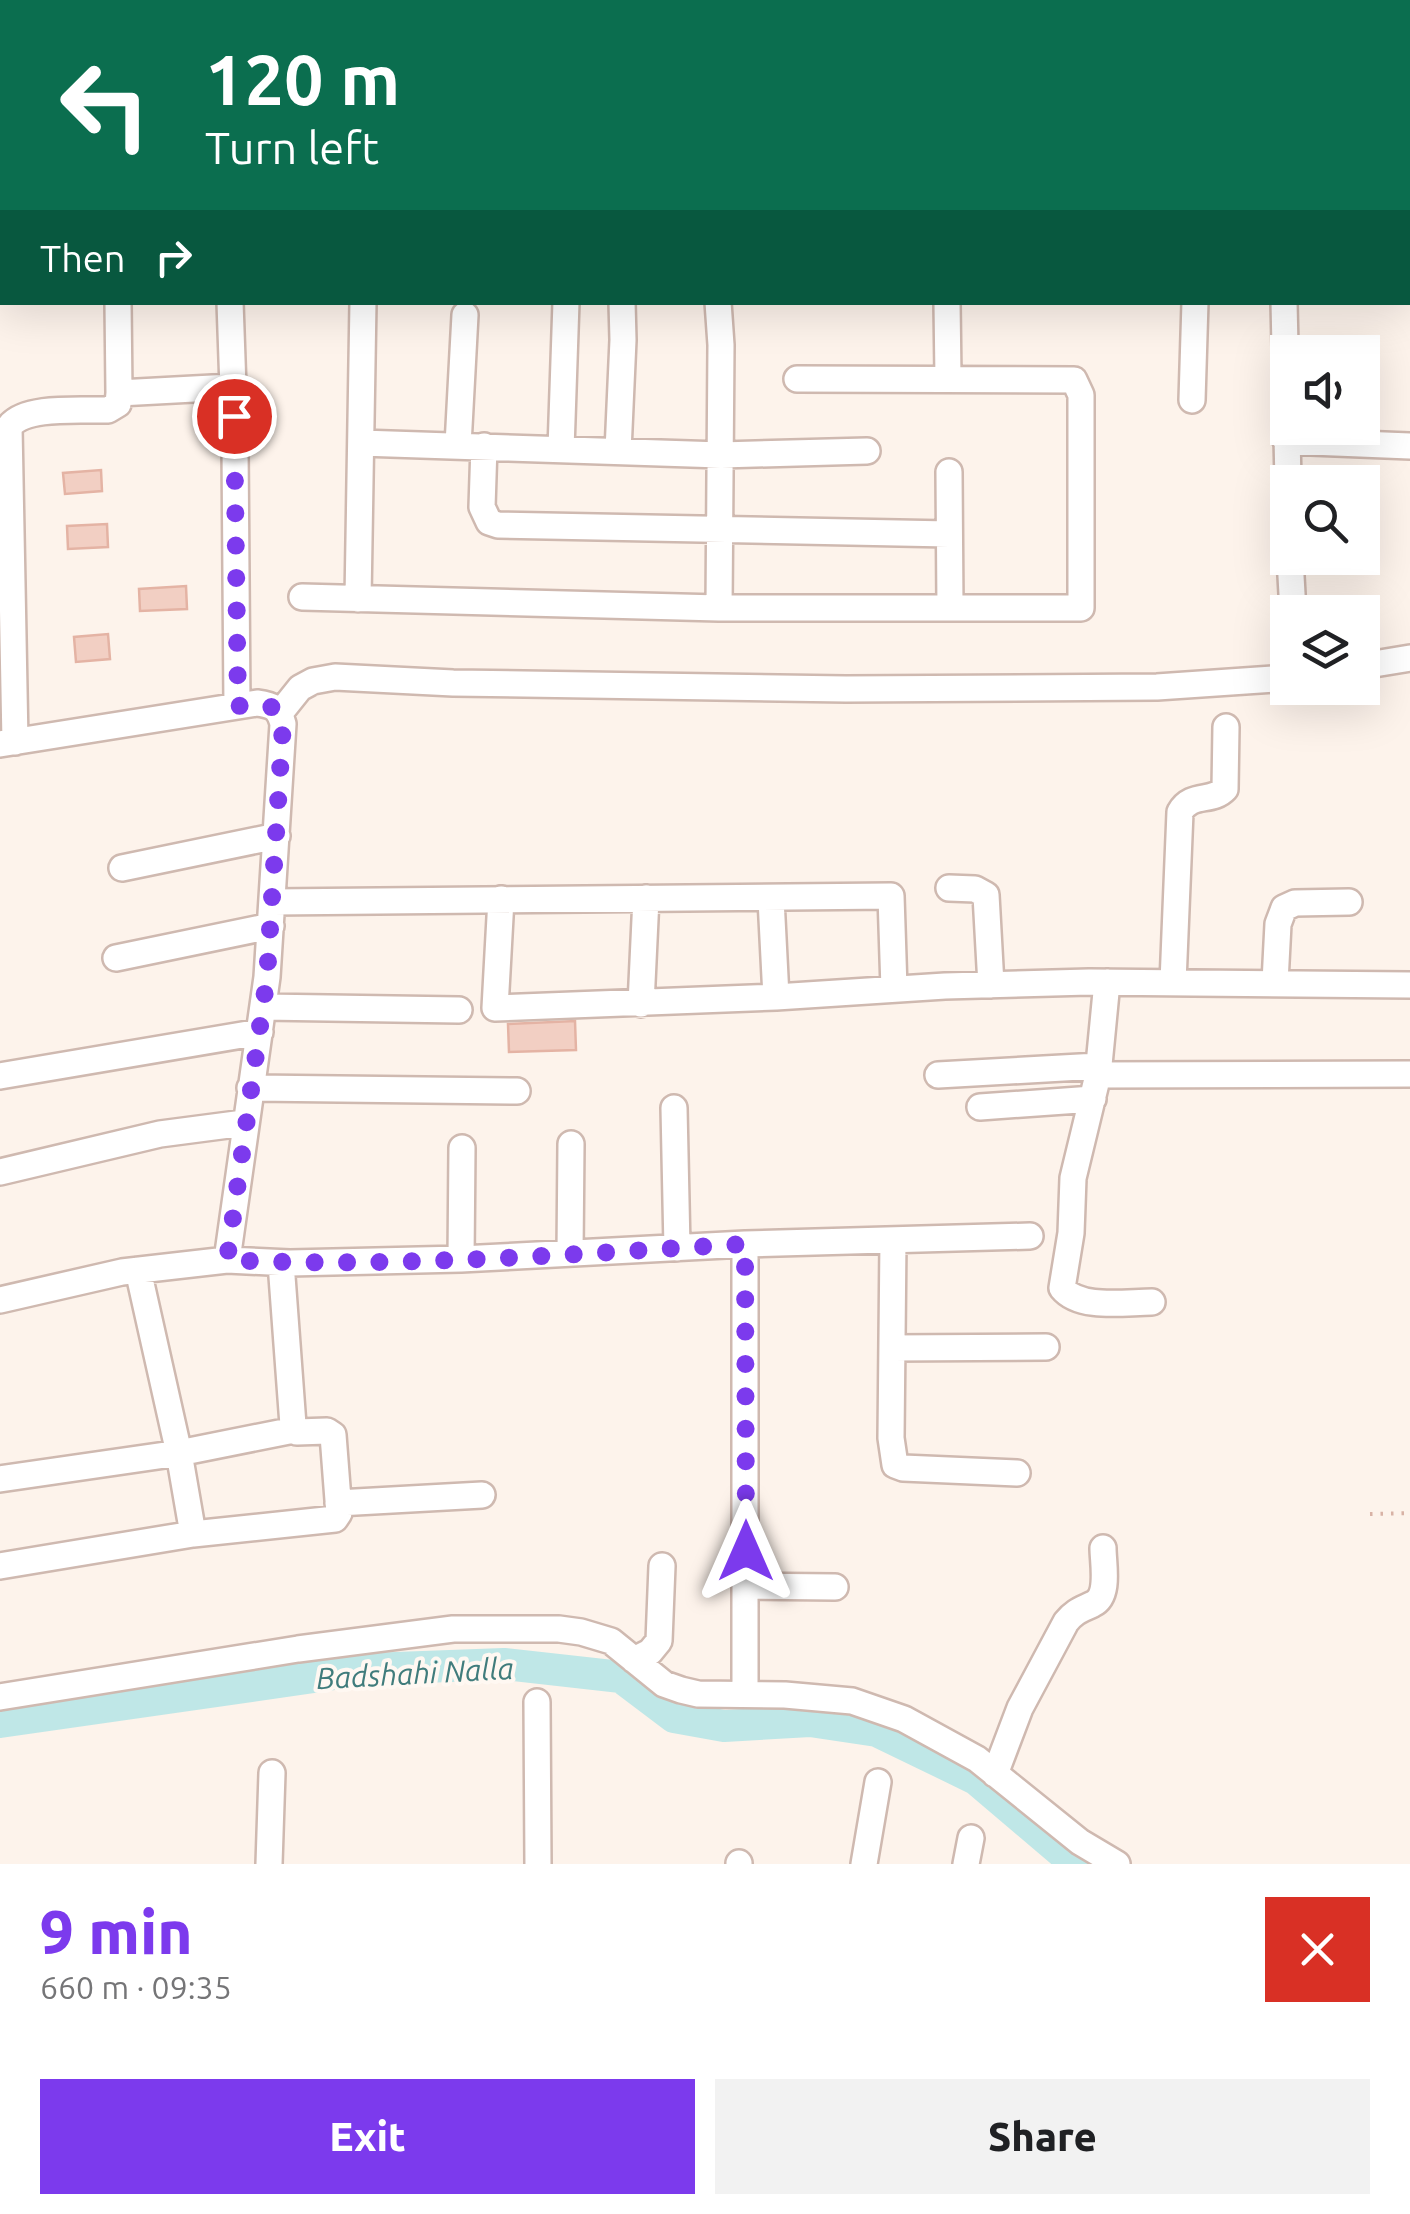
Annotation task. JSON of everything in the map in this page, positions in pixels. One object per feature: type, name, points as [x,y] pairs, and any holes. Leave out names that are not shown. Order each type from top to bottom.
[{"type":"street","points":[[118,305],[118,404],[108,410],[33,412],[15,418],[9,427],[8,743],[238,706],[272,705],[280,713],[283,724],[272,914],[227,1260]]},
{"type":"street","points":[[230,305],[238,706]]},
{"type":"street","points":[[358,599],[362,305]]},
{"type":"street","points":[[561,449],[566,305]]},
{"type":"street","points":[[618,451],[622,305]]},
{"type":"street","points":[[718,305],[719,608]]},
{"type":"street","points":[[947,305],[948,378]]},
{"type":"street","points":[[1192,400],[1194,305]]},
{"type":"street","points":[[1284,305],[1284,335]]},
{"type":"street","points":[[465,315],[471,445],[482,506],[489,522],[949,534]]},
{"type":"street","points":[[302,597],[719,608],[1081,608],[1081,395],[1074,380],[798,379]]},
{"type":"street","points":[[119,393],[232,387]]},
{"type":"street","points":[[361,443],[721,456],[868,451]]},
{"type":"street","points":[[1380,445],[1410,446]]},
{"type":"street","points":[[949,472],[950,608]]},
{"type":"street","points":[[1380,663],[1410,658]]},
{"type":"street","points":[[280,713],[300,688],[335,677],[452,683],[846,689],[1117,688],[1270,679]]},
{"type":"street","points":[[1174,982],[1180,812],[1185,803],[1216,796],[1225,789],[1226,727]]},
{"type":"street","points":[[122,868],[277,836]]},
{"type":"street","points":[[949,888],[975,889],[986,895],[991,984]]},
{"type":"street","points":[[116,958],[272,914],[501,899],[891,896],[894,989]]},
{"type":"street","points":[[641,1004],[646,898]]},
{"type":"street","points":[[771,898],[776,997]]},
{"type":"street","points":[[501,899],[495,1008],[641,1004],[991,984],[1410,985]]},
{"type":"street","points":[[1276,982],[1278,924],[1284,908],[1296,903],[1349,902]]},
{"type":"street","points":[[1107,982],[1096,1080],[1074,1178],[1062,1288],[1073,1298],[1086,1302],[1152,1302]]},
{"type":"street","points":[[0,1076],[261,1019],[459,1010]]},
{"type":"street","points":[[938,1075],[1096,1080],[1410,1074]]},
{"type":"street","points":[[980,1106],[1096,1080]]},
{"type":"street","points":[[250,1088],[517,1091]]},
{"type":"street","points":[[674,1108],[678,1248]]},
{"type":"street","points":[[0,1172],[160,1134],[244,1123]]},
{"type":"street","points":[[570,1254],[572,1144]]},
{"type":"street","points":[[461,1258],[462,1148]]},
{"type":"street","points":[[0,1300],[138,1270],[227,1260],[281,1263],[461,1258],[745,1244],[1030,1236]]},
{"type":"street","points":[[893,1240],[891,1438],[895,1464],[903,1468],[1017,1473]]},
{"type":"street","points":[[745,1244],[745,1694]]},
{"type":"street","points":[[281,1263],[294,1430]]},
{"type":"street","points":[[138,1270],[180,1452],[193,1534]]},
{"type":"street","points":[[892,1348],[1046,1347]]},
{"type":"street","points":[[0,1479],[294,1430],[326,1431],[332,1436],[338,1503],[336,1519],[326,1522],[193,1534],[0,1566]]},
{"type":"street","points":[[338,1503],[482,1495]]},
{"type":"street","points":[[996,1774],[1020,1708],[1066,1622],[1074,1612],[1095,1604],[1102,1594],[1103,1548]]},
{"type":"street","points":[[634,1660],[650,1652],[659,1641],[662,1566]]},
{"type":"street","points":[[746,1586],[835,1586]]},
{"type":"street","points":[[0,1696],[453,1629],[581,1632],[611,1642],[664,1684],[681,1690],[698,1694],[816,1696],[872,1706],[960,1748],[1080,1842],[1117,1864]]},
{"type":"street","points":[[537,1702],[538,1864]]},
{"type":"street","points":[[269,1864],[272,1773]]},
{"type":"street","points":[[864,1864],[878,1782]]},
{"type":"street","points":[[966,1864],[971,1838]]},
{"type":"path","points":[[1370,1514],[1410,1513]]},
{"type":"building","points":[[101,470],[102,491],[65,494],[63,473]]},
{"type":"building","points":[[107,524],[108,547],[68,549],[67,526]]},
{"type":"building","points":[[186,586],[187,609],[140,611],[139,589]]},
{"type":"building","points":[[108,634],[110,659],[76,662],[74,637]]},
{"type":"building","points":[[575,1021],[576,1050],[509,1052],[508,1024]]},
{"type":"waterway","name":"Badshahi Nalla","points":[[0,1722],[369,1669],[504,1664],[621,1677],[674,1717],[724,1726],[810,1721],[877,1731],[976,1779],[1076,1864]]},
{"type":"route","points":[[234,416],[238,706],[272,705],[280,712],[283,724],[267,977],[227,1260],[290,1263],[498,1258],[745,1244],[746,1551]]}]
